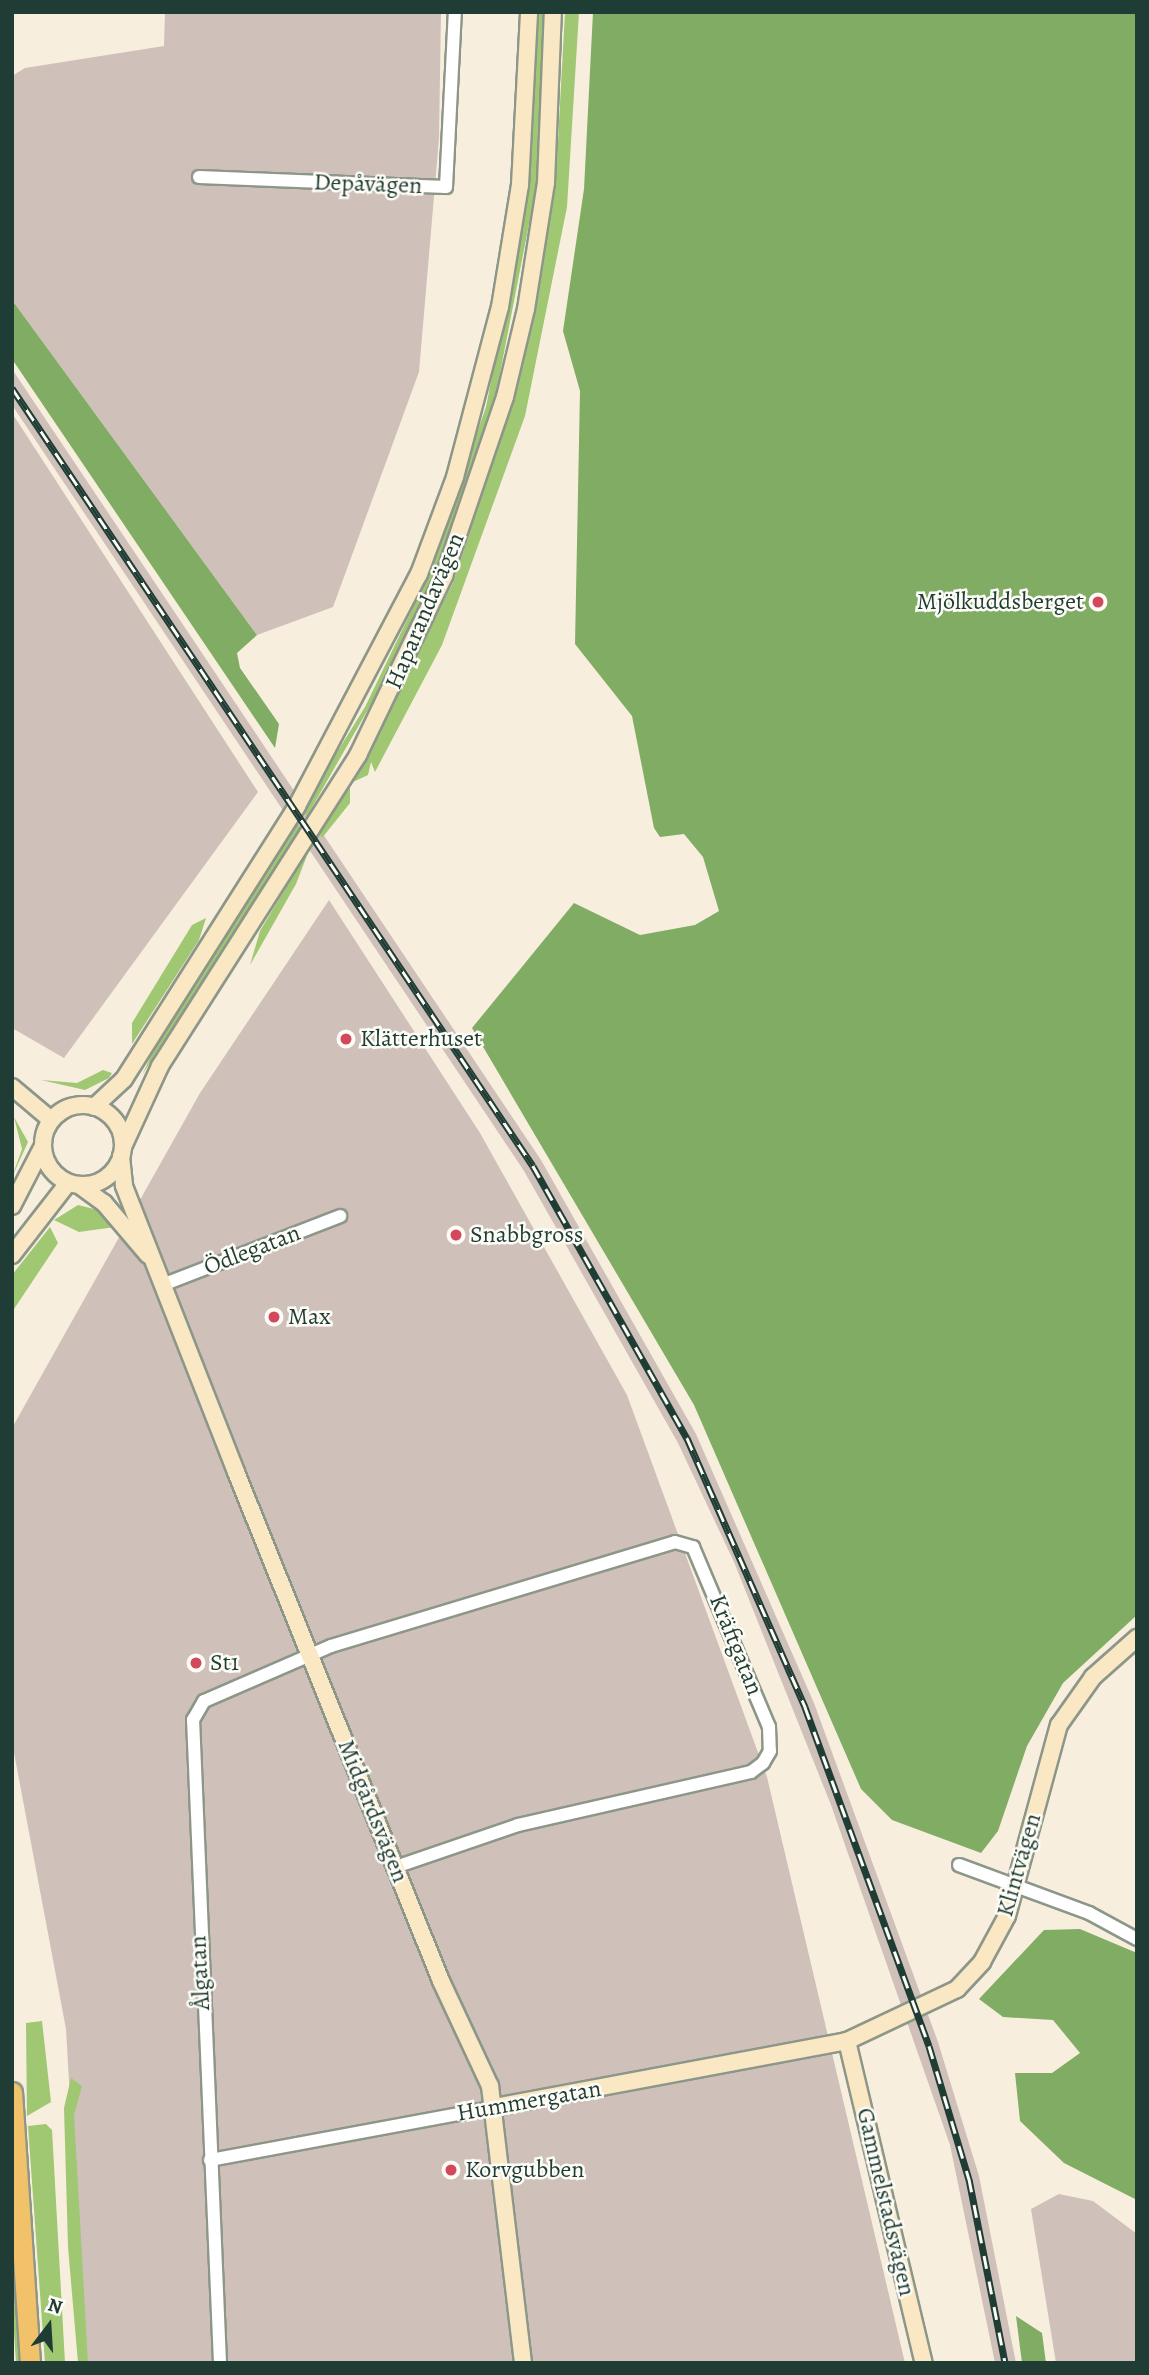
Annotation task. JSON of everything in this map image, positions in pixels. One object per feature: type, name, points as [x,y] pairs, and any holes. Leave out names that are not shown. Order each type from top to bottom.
[{"type":"main road","name":"Haparandavägen","points":[[94,1107],[124,1079],[297,806],[419,573],[455,477],[500,307],[520,185],[529,12]]},
{"type":"main road","name":"Haparandavägen","points":[[122,1152],[160,1066],[358,755],[444,576],[505,397],[526,309],[546,183],[553,12]]},
{"type":"main road","points":[[12,1087],[51,1120]]},
{"type":"main road","points":[[12,1206],[42,1148],[51,1120],[67,1108],[94,1107],[116,1122],[122,1152],[108,1176],[74,1184],[12,1255]]},
{"type":"main road","points":[[42,1148],[50,1169],[74,1184]]},
{"type":"main road","name":"Midgårdsvägen","points":[[122,1152],[124,1186],[395,1867],[495,2107],[523,2363]]},
{"type":"main road","name":"Midgårdsvägen","points":[[74,1184],[125,1225],[163,1279]]},
{"type":"main road","name":"Klintvägen","points":[[847,2041],[957,1989],[990,1949],[1016,1888],[1059,1725],[1093,1677],[1137,1638]]},
{"type":"main road","name":"Hummergatan","points":[[495,2107],[847,2041]]},
{"type":"main road","name":"Gammelstadsvägen","points":[[847,2041],[924,2363]]},
{"type":"main road","points":[[12,2092],[30,2363]]},
{"type":"street","name":"Depåvägen","points":[[199,177],[446,187],[455,12]]},
{"type":"street","name":"Ödlegatan","points":[[163,1279],[340,1216]]},
{"type":"street","name":"Kräftgatan","points":[[310,1655],[675,1542],[693,1546],[707,1572],[770,1731],[770,1751],[759,1767],[518,1825],[395,1867]]},
{"type":"street","name":"Ålgatan","points":[[220,2363],[193,1720],[204,1701],[310,1655]]},
{"type":"street","points":[[959,1865],[1089,1913],[1137,1939]]},
{"type":"street","name":"Hummergatan","points":[[210,2160],[495,2107]]},
{"type":"shaded area","points":[[165,12],[441,12],[439,138],[419,372],[333,607],[257,635],[12,300],[12,76],[25,68],[164,46]]},
{"type":"shaded area","points":[[12,369],[541,1160],[696,1434],[814,1703],[938,2042],[979,2176],[1016,2363],[995,2363],[950,2145],[831,1805],[734,1562],[678,1443],[524,1171],[12,405]]},
{"type":"shaded area","points":[[12,413],[258,792],[64,1058],[12,1028]]},
{"type":"shaded area","points":[[329,900],[480,1133],[627,1395],[767,1777],[905,2363],[85,2363],[66,2029],[12,1742],[12,1428],[200,1093]]},
{"type":"shaded area","points":[[1059,2194],[1093,2201],[1137,2234],[1137,2363],[1056,2363],[1031,2209]]},
{"type":"green space","points":[[539,12],[546,12],[537,183],[493,409],[438,569],[402,650],[307,816],[302,809],[365,707],[421,591],[486,407],[530,182]]},
{"type":"green space","points":[[565,12],[579,12],[567,207],[525,416],[442,645],[375,772],[371,762],[368,775],[353,782],[453,583],[518,386],[556,177]]},
{"type":"green space","points":[[593,12],[1137,12],[1137,1615],[1063,1683],[1027,1746],[998,1831],[981,1853],[892,1820],[861,1789],[694,1405],[472,1028],[574,903],[640,935],[695,925],[719,911],[703,857],[684,834],[660,837],[654,828],[632,716],[575,644],[580,391],[563,331],[584,189]]},
{"type":"green space","points":[[12,300],[257,635],[237,653],[240,668],[279,724],[275,748],[12,359]]},
{"type":"green space","points":[[350,787],[350,803],[322,838],[319,833]]},
{"type":"green space","points":[[296,822],[300,828],[142,1075],[159,1039]]},
{"type":"green space","points":[[311,845],[296,884],[250,965],[260,931]]},
{"type":"green space","points":[[206,918],[199,940],[132,1044],[132,1023],[192,925]]},
{"type":"green space","points":[[103,1070],[112,1073],[109,1078],[85,1090],[41,1080],[77,1083]]},
{"type":"green space","points":[[14,1117],[28,1142],[12,1177],[22,1149]]},
{"type":"green space","points":[[78,1205],[98,1210],[115,1227],[79,1232],[54,1220]]},
{"type":"green space","points":[[50,1227],[58,1243],[12,1312],[12,1275]]},
{"type":"green space","points":[[1080,1929],[1137,1953],[1137,2200],[1064,2163],[1020,2121],[1015,2073],[1052,2073],[1080,2053],[1053,2020],[1003,2017],[979,1999],[1044,1930]]},
{"type":"green space","points":[[42,2021],[51,2102],[27,2116],[26,2023]]},
{"type":"green space","points":[[71,2078],[82,2086],[74,2115],[88,2363],[78,2363],[68,2247],[64,2108]]},
{"type":"green space","points":[[46,2124],[52,2130],[65,2363],[45,2363],[28,2126]]},
{"type":"green space","points":[[12,2192],[22,2363],[16,2363],[12,2302]]},
{"type":"green space","points":[[1016,2316],[1042,2333],[1046,2363],[1022,2363]]},
{"type":"railway","points":[[12,388],[533,1166],[687,1438],[805,1707],[929,2046],[969,2179],[1005,2363]]},
{"type":"place","name":"Mjölkuddsberget","points":[[1098,602]]},
{"type":"place","name":"Klätterhuset","points":[[346,1039]]},
{"type":"place","name":"Snabbgross","points":[[456,1235]]},
{"type":"place","name":"Max","points":[[274,1317]]},
{"type":"place","name":"St1","points":[[196,1663]]},
{"type":"place","name":"Korvgubben","points":[[451,2170]]}]
